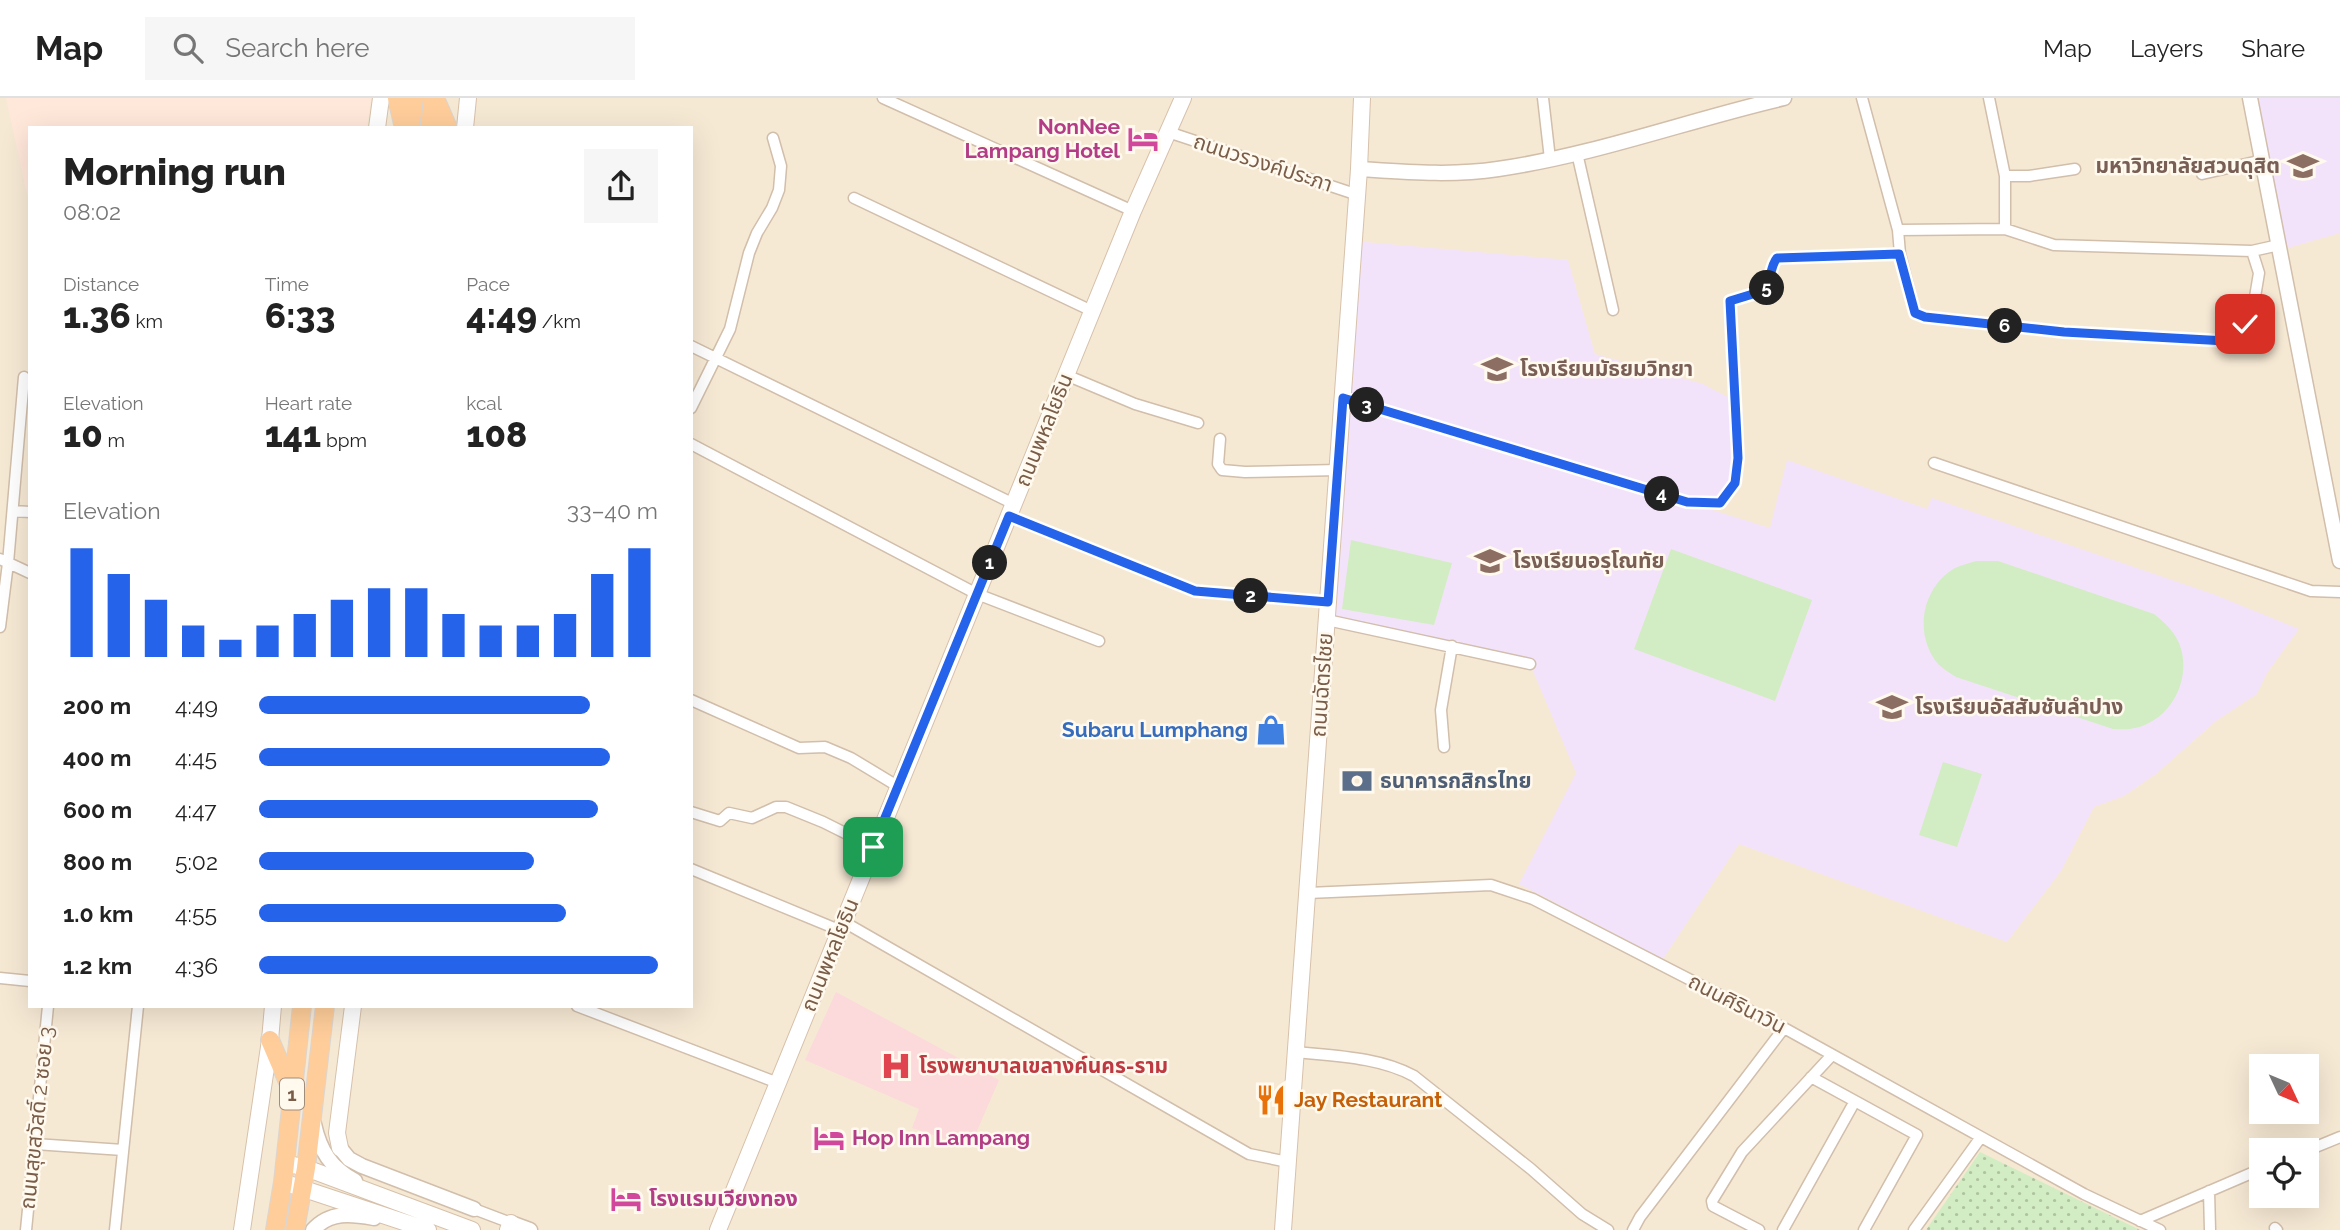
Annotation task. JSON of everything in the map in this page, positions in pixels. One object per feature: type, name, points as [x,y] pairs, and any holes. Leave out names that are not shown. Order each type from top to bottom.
[{"type":"highway","points":[[397,98],[404,126]]},
{"type":"highway","points":[[410,126],[414,98]]},
{"type":"highway","points":[[430,126],[434,98]]},
{"type":"highway","points":[[434,98],[447,126]]},
{"type":"highway","name":"1","points":[[275,1230],[283,1182],[302,1008]]},
{"type":"highway","name":"1","points":[[295,1230],[306,1168],[325,1008]]},
{"type":"highway","points":[[270,1040],[292,1092]]},
{"type":"main road","points":[[377,126],[381,98]]},
{"type":"main road","points":[[465,126],[468,98]]},
{"type":"main road","name":"ถนนฉัตรไชย","points":[[1283,1230],[1358,195],[1362,98]]},
{"type":"main road","name":"ถนนพหลโยธิน","points":[[718,1230],[1180,99]]},
{"type":"main road","name":"1","points":[[242,1230],[270,1040],[272,1008]]},
{"type":"main road","points":[[340,1147],[337,1133],[353,1008]]},
{"type":"main road","points":[[285,1163],[306,1168],[472,1230]]},
{"type":"main road","points":[[283,1182],[426,1229]]},
{"type":"street","points":[[883,98],[1133,211]]},
{"type":"street","points":[[1543,98],[1550,159]]},
{"type":"street","points":[[1359,169],[1441,174],[1497,170],[1577,153],[1757,101],[1784,98]]},
{"type":"street","points":[[1862,98],[1898,230],[1899,254],[1915,313],[1925,317],[2064,332],[2226,341],[2235,339],[2241,331],[2255,297],[2259,273],[2252,251]]},
{"type":"street","points":[[1989,98],[2005,176],[2005,229]]},
{"type":"street","points":[[2250,98],[2340,561]]},
{"type":"street","name":"ถนนวรวงค์ประภา","points":[[1168,132],[1358,195]]},
{"type":"street","points":[[693,404],[730,329],[757,233],[779,190],[780,166],[774,138]]},
{"type":"street","points":[[1577,153],[1613,310]]},
{"type":"street","points":[[2202,174],[2263,160]]},
{"type":"street","points":[[2005,176],[2075,169]]},
{"type":"street","points":[[854,198],[1092,311]]},
{"type":"street","points":[[1898,230],[2005,229],[2054,245],[2252,251],[2279,245]]},
{"type":"street","points":[[1343,398],[1687,502],[1720,503],[1735,483],[1738,458],[1730,301],[1766,290],[1777,258],[1899,254]]},
{"type":"street","points":[[693,347],[1011,510],[1195,591],[1328,602]]},
{"type":"street","points":[[1066,375],[1135,404],[1198,423]]},
{"type":"street","points":[[0,627],[4,561],[13,510],[24,377]]},
{"type":"street","points":[[1220,439],[1218,464],[1222,470],[1338,470]]},
{"type":"street","points":[[693,445],[977,594],[1099,641]]},
{"type":"street","points":[[1934,463],[2311,591],[2340,592]]},
{"type":"street","points":[[13,510],[28,512]]},
{"type":"street","points":[[4,561],[28,572]]},
{"type":"street","points":[[1327,620],[1530,664]]},
{"type":"street","points":[[1444,747],[1441,710],[1452,646]]},
{"type":"street","points":[[693,702],[799,748],[825,747],[851,758],[899,787]]},
{"type":"street","points":[[693,813],[720,821],[729,813],[752,818],[776,807],[786,807],[873,847]]},
{"type":"street","points":[[693,870],[842,926],[1249,1153],[1288,1162]]},
{"type":"street","name":"ถนนศิรินาวิน","points":[[1308,893],[1490,885],[1534,899],[1784,1028],[2084,1194],[2160,1230]]},
{"type":"street","points":[[0,978],[28,981]]},
{"type":"street","name":"ถนนสุขสวัสดิ์ 2 ซอย 3","points":[[26,1230],[48,1008]]},
{"type":"street","points":[[115,1230],[138,1008]]},
{"type":"street","points":[[582,1008],[778,1083]]},
{"type":"street","points":[[1633,1230],[1640,1217],[1784,1028]]},
{"type":"street","points":[[1296,1052],[1349,1058],[1403,1070],[1414,1076],[1531,1169],[1582,1214],[1608,1230]]},
{"type":"street","points":[[1759,1230],[1713,1206],[1712,1201],[1742,1152],[1832,1055]]},
{"type":"street","points":[[1811,1077],[1917,1135],[1864,1230]]},
{"type":"street","points":[[1783,1230],[1855,1101]]},
{"type":"street","points":[[312,1116],[318,1141],[330,1163],[340,1173],[387,1198]]},
{"type":"street","points":[[1914,1230],[1982,1137]]},
{"type":"street","points":[[2319,1146],[2340,1137]]},
{"type":"street","points":[[35,1144],[123,1150]]},
{"type":"street","points":[[340,1147],[349,1159],[362,1166],[474,1209],[509,1226],[530,1230]]},
{"type":"street","points":[[2140,1221],[2249,1174]]},
{"type":"street","points":[[2209,1191],[2210,1230]]},
{"type":"street","points":[[313,1230],[320,1222],[347,1213],[426,1229]]},
{"type":"shaded area","points":[[0,98],[2340,98],[2340,1230],[0,1230]]},
{"type":"shaded area","points":[[6,98],[371,98],[367,126],[28,126],[28,198]]},
{"type":"shaded area","name":"มหาวิทยาลัยสวนดุสิต","points":[[2251,98],[2340,98],[2340,233],[2284,249]]},
{"type":"shaded area","name":"โรงเรียนอัสสัมชันลำปาง","points":[[1354,241],[1568,260],[1595,354],[1703,384],[1735,401],[1735,483],[1720,503],[1690,503],[1770,528],[1787,460],[1927,509],[1932,498],[2213,594],[2299,629],[2267,673],[2257,694],[2216,721],[2156,774],[2124,796],[2094,807],[2061,871],[2007,942],[1739,844],[1663,959],[1519,884],[1576,773],[1530,664],[1327,620]]},
{"type":"shaded area","name":"โรงพยาบาลเขลางค์นคร-ราม","points":[[836,992],[999,1080],[970,1147],[912,1128],[919,1109],[805,1060]]},
{"type":"green space","points":[[1351,540],[1452,563],[1434,625],[1342,609]]},
{"type":"green space","points":[[1671,549],[1812,600],[1775,701],[1634,649]]},
{"type":"green space","points":[[1976,561],[1998,561],[2154,614],[2174,635],[2183,656],[2181,683],[2169,707],[2148,723],[2132,729],[2113,729],[1956,677],[1942,668],[1930,652],[1925,639],[1925,612],[1929,599],[1944,576],[1955,568]]},
{"type":"green space","points":[[1943,762],[1982,774],[1957,847],[1919,835]]},
{"type":"green space","points":[[1980,1152],[2140,1230],[1926,1230]]},
{"type":"place","name":"NonNee Lampang Hotel","points":[[1143,139]]},
{"type":"place","name":"มหาวิทยาลัยสวนดุสิต","points":[[2303,166]]},
{"type":"place","name":"โรงเรียนมัธยมวิทยา","points":[[1497,369]]},
{"type":"place","name":"โรงเรียนอรุโณทัย","points":[[1490,561]]},
{"type":"place","name":"โรงเรียนอัสสัมชันลำปาง","points":[[1892,707]]},
{"type":"place","name":"Subaru Lumphang","points":[[1271,730]]},
{"type":"place","name":"ธนาคารกสิกรไทย","points":[[1357,781]]},
{"type":"place","name":"โรงพยาบาลเขลางค์นคร-ราม","points":[[896,1066]]},
{"type":"place","name":"Jay Restaurant","points":[[1271,1100]]},
{"type":"place","name":"Hop Inn Lampang","points":[[829,1138]]},
{"type":"place","name":"โรงแรมเวียงทอง","points":[[626,1199]]},
{"type":"route","points":[[873,847],[1009,516],[1195,591],[1328,602],[1343,398],[1687,502],[1720,503],[1735,483],[1738,458],[1730,301],[1766,290],[1777,258],[1899,254],[1915,313],[1925,317],[2064,332],[2226,341],[2235,339],[2245,324]]}]
